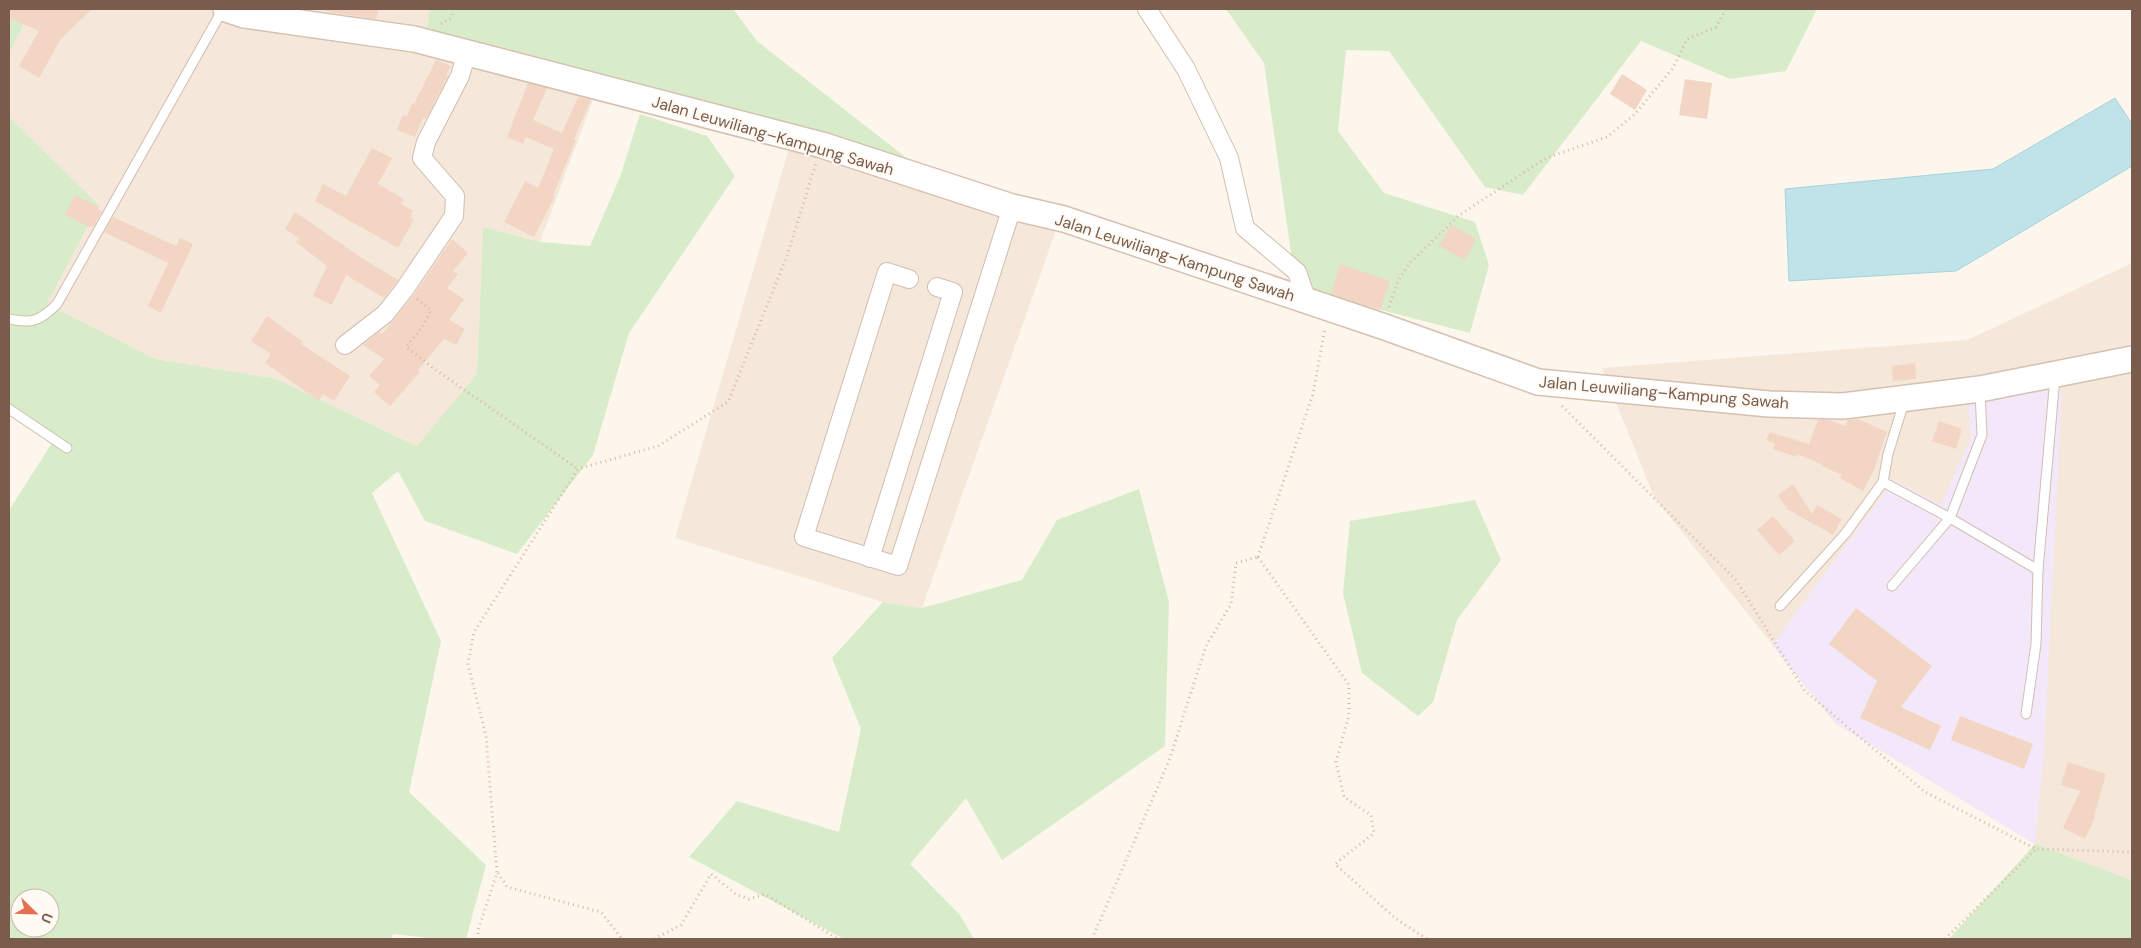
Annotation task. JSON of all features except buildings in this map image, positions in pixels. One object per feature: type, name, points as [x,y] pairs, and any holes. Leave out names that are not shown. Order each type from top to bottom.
[{"type":"main road","name":"Jalan Leuwiliang–Kampung Sawah","points":[[224,9],[244,15],[414,39],[822,145],[1012,206],[1064,219],[1382,326],[1538,382],[1769,404],[1843,406],[1980,389],[2132,359]]},
{"type":"street","points":[[1148,9],[1186,69],[1229,158],[1245,228],[1297,272],[1318,305]]},
{"type":"street","points":[[345,345],[385,314],[404,290],[454,216],[455,196],[422,158],[426,142],[460,76],[467,52]]},
{"type":"street","points":[[909,279],[888,272],[804,537],[898,566],[1012,206]]},
{"type":"street","points":[[870,558],[953,292],[936,287]]},
{"type":"lane","points":[[9,320],[25,323],[45,316],[57,304],[224,9]]},
{"type":"lane","points":[[2026,714],[2036,644],[2038,570],[2055,374]]},
{"type":"lane","points":[[1892,586],[1950,518],[1982,435],[1980,389]]},
{"type":"lane","points":[[1780,606],[1845,534],[1883,482],[1888,454],[1904,399]]},
{"type":"lane","points":[[9,409],[68,448]]},
{"type":"lane","points":[[1883,482],[1950,518],[2038,570]]},
{"type":"path","points":[[1382,326],[1398,280],[1410,262],[1458,216],[1546,158],[1606,137],[1635,114],[1673,68],[1687,39],[1716,27],[1726,9]]},
{"type":"path","points":[[478,939],[478,930],[497,873],[486,736],[468,664],[474,632],[578,469],[658,446],[728,402],[787,256],[822,145]]},
{"type":"path","points":[[404,290],[431,310],[423,326],[406,347],[578,469]]},
{"type":"path","points":[[1258,557],[1313,394],[1318,305]]},
{"type":"path","points":[[1538,382],[1736,580],[1805,691],[1924,792],[2036,849],[2132,852]]},
{"type":"path","points":[[1092,939],[1168,761],[1206,646],[1231,604],[1236,563],[1258,557]]},
{"type":"path","points":[[1258,557],[1349,685],[1349,715],[1336,762],[1344,797],[1371,815],[1374,834],[1335,864],[1395,918],[1426,939]]},
{"type":"path","points":[[1945,939],[2036,849]]},
{"type":"path","points":[[497,873],[507,887],[600,912],[622,939]]},
{"type":"path","points":[[654,939],[681,925],[711,874],[737,895],[749,899],[765,894],[838,939]]},
{"type":"shaded area","points":[[31,9],[430,9],[425,37],[601,79],[540,242],[483,227],[477,374],[418,446],[277,379],[156,359],[47,304],[99,205],[9,117],[9,54]]},
{"type":"shaded area","points":[[792,138],[1059,222],[922,608],[883,602],[675,538]]},
{"type":"shaded area","points":[[2132,263],[2132,880],[2035,844],[1835,723],[1654,497],[1602,368],[1967,340]]},
{"type":"shaded area","points":[[2062,390],[2044,752],[2035,844],[1835,723],[1772,645],[1894,480],[1941,505],[1971,438],[1968,399]]},
{"type":"green space","points":[[9,9],[31,9],[9,54]]},
{"type":"green space","points":[[430,9],[733,9],[757,41],[936,181],[425,37]]},
{"type":"green space","points":[[1226,9],[1817,9],[1786,71],[1730,79],[1641,41],[1523,195],[1485,187],[1389,51],[1346,50],[1338,131],[1384,193],[1475,222],[1489,265],[1470,333],[1296,288],[1264,63]]},
{"type":"green space","points":[[640,114],[707,136],[735,176],[629,333],[593,455],[517,554],[425,521],[398,471],[372,493],[441,641],[409,792],[486,865],[466,939],[437,939],[393,934],[391,939],[9,939],[9,510],[54,440],[9,414],[9,117],[99,205],[47,304],[156,359],[277,379],[417,446],[477,374],[483,227],[540,242],[590,246],[620,177]]},
{"type":"green space","points":[[1139,489],[1169,602],[1165,746],[1002,860],[966,798],[910,864],[960,915],[974,939],[844,939],[689,857],[737,801],[839,832],[861,729],[832,658],[883,602],[922,608],[1022,580],[1057,520]]},
{"type":"green space","points":[[1475,500],[1501,560],[1457,620],[1433,702],[1418,716],[1362,673],[1343,593],[1350,521]]},
{"type":"green space","points":[[2035,844],[2132,880],[2132,939],[1949,939]]},
{"type":"water","points":[[2115,98],[2132,124],[2132,166],[1956,271],[1789,281],[1785,189],[1993,169]]}]
